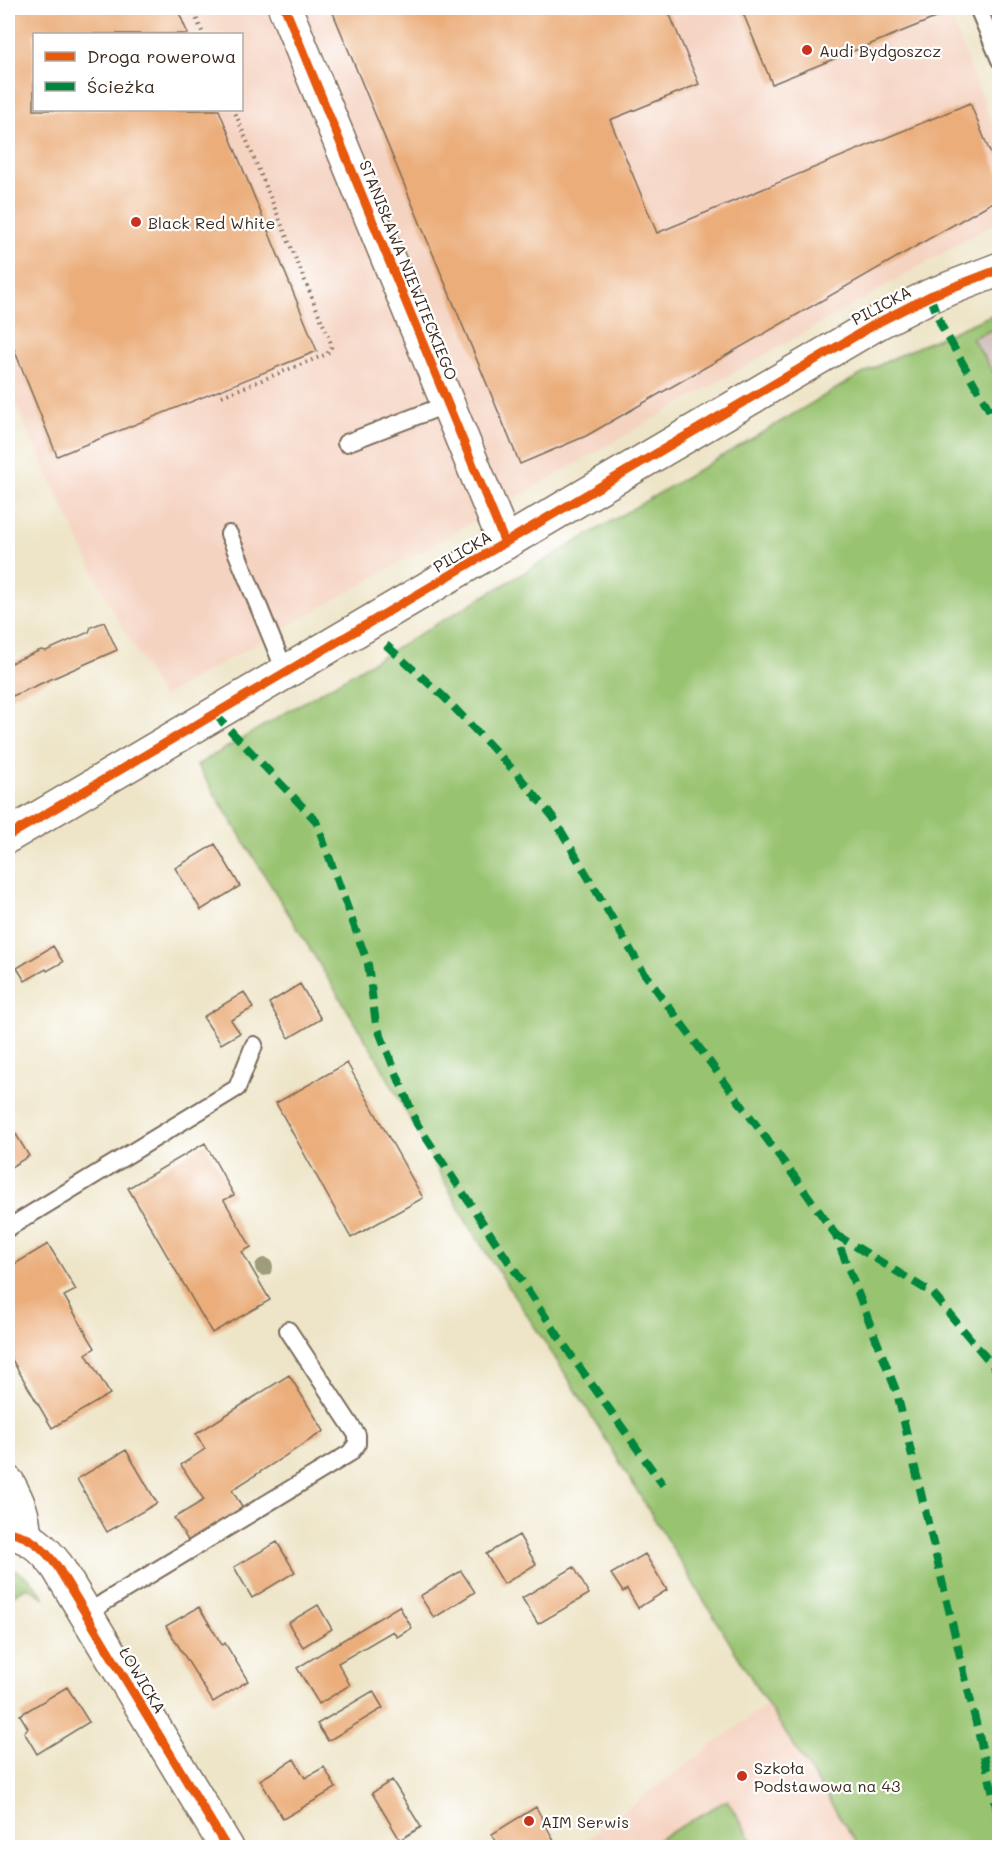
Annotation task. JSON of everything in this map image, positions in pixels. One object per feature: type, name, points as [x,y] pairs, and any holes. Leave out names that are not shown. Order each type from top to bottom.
[{"type":"street","name":"STANISŁAWA NIEWITECKIEGO","points":[[285,8],[505,543]]},
{"type":"street","name":"PILICKA","points":[[8,836],[879,322],[930,296],[999,269]]},
{"type":"street","name":"ŁOWICKA","points":[[8,1483],[24,1520],[16,1534],[45,1550],[57,1566],[227,1848]]},
{"type":"lane","points":[[978,8],[999,60]]},
{"type":"lane","points":[[346,443],[448,404]]},
{"type":"lane","points":[[230,534],[285,671]]},
{"type":"lane","points":[[8,1228],[237,1088],[254,1045]]},
{"type":"lane","points":[[86,1615],[350,1453],[357,1443],[357,1435],[288,1330]]},
{"type":"path","points":[[192,8],[203,33]]},
{"type":"path","points":[[222,396],[327,354],[331,347],[234,111]]},
{"type":"path","points":[[8,1440],[10,1443],[8,1445]]},
{"type":"shaded area","points":[[8,8],[947,8],[999,141],[999,221],[542,483],[162,697],[103,592],[8,389]]},
{"type":"shaded area","points":[[999,327],[999,383],[972,338]]},
{"type":"shaded area","name":"Szkoła Podstawowa na 43","points":[[767,1704],[859,1847],[575,1848]]},
{"type":"green space","points":[[999,312],[999,327],[972,338],[1000,383],[999,1847],[859,1847],[767,1704],[572,1384],[470,1228],[375,1055],[197,765],[853,379],[897,356]]},
{"type":"green space","points":[[8,1566],[31,1580],[45,1598],[27,1587],[8,1598]]},
{"type":"green space","points":[[727,1800],[756,1847],[645,1847]]},
{"type":"building","name":"Black Red White","points":[[8,8],[177,8],[188,33],[33,33],[33,111],[219,111],[317,351],[57,456],[8,334]]},
{"type":"building","points":[[331,8],[667,8],[699,84],[610,120],[657,233],[970,103],[1000,177],[1000,198],[586,436],[520,464]]},
{"type":"building","name":"Audi Bydgoszcz","points":[[741,8],[936,8],[940,16],[772,84]]},
{"type":"building","points":[[104,622],[117,650],[8,698],[8,664],[41,650],[46,651],[89,632],[91,627]]},
{"type":"building","points":[[215,844],[240,886],[201,910],[175,868]]},
{"type":"building","points":[[53,946],[63,962],[25,981],[17,968]]},
{"type":"building","points":[[300,984],[321,1019],[289,1038],[269,1003]]},
{"type":"building","points":[[244,992],[253,1008],[231,1020],[240,1033],[221,1044],[203,1017]]},
{"type":"building","points":[[347,1063],[423,1198],[351,1238],[276,1103]]},
{"type":"building","points":[[14,1131],[29,1156],[11,1167],[8,1161],[8,1134]]},
{"type":"building","points":[[205,1143],[234,1195],[224,1200],[251,1247],[242,1252],[270,1300],[212,1333],[128,1188]]},
{"type":"building","points":[[48,1244],[76,1290],[64,1296],[95,1348],[86,1354],[110,1394],[52,1428],[8,1353],[8,1268]]},
{"type":"building","points":[[289,1375],[324,1431],[232,1490],[243,1509],[189,1542],[174,1518],[204,1500],[181,1465],[205,1449],[196,1434]]},
{"type":"building","points":[[126,1450],[157,1503],[107,1532],[77,1479]]},
{"type":"building","points":[[519,1535],[536,1564],[504,1584],[486,1554]]},
{"type":"building","points":[[277,1542],[295,1572],[252,1598],[234,1567]]},
{"type":"building","points":[[645,1554],[667,1590],[638,1608],[627,1589],[623,1592],[611,1574]]},
{"type":"building","points":[[574,1567],[589,1594],[538,1624],[522,1598]]},
{"type":"building","points":[[461,1571],[475,1592],[434,1618],[420,1596]]},
{"type":"building","points":[[318,1605],[332,1629],[303,1647],[288,1623]]},
{"type":"building","points":[[399,1606],[412,1628],[397,1637],[393,1631],[338,1663],[350,1685],[319,1704],[297,1668]]},
{"type":"building","points":[[199,1607],[222,1645],[225,1643],[248,1681],[213,1702],[166,1626]]},
{"type":"building","points":[[67,1687],[89,1722],[37,1754],[24,1732],[28,1728],[20,1715]]},
{"type":"building","points":[[373,1691],[383,1708],[328,1741],[317,1724]]},
{"type":"building","points":[[294,1759],[305,1778],[324,1767],[336,1788],[283,1819],[260,1780]]},
{"type":"building","points":[[392,1780],[421,1827],[400,1840],[372,1793]]},
{"type":"building","name":"AIM Serwis","points":[[536,1807],[558,1848],[500,1848],[492,1834]]},
{"type":"marked path","points":[[930,296],[941,325],[1000,429]]},
{"type":"marked path","points":[[386,645],[444,697],[518,775],[553,817],[644,973],[835,1234],[897,1393],[1000,1823]]},
{"type":"marked path","points":[[214,713],[316,821],[368,964],[376,1024],[417,1124],[573,1358],[663,1485]]},
{"type":"marked path","points":[[835,1234],[932,1293],[1000,1374]]},
{"type":"cycle path","points":[[285,8],[505,543]]},
{"type":"cycle path","points":[[8,836],[879,322],[930,296],[1000,269]]},
{"type":"cycle path","points":[[8,1532],[23,1536],[36,1544],[57,1566],[227,1848]]},
{"type":"place","name":"Audi Bydgoszcz","points":[[807,50]]},
{"type":"place","name":"Black Red White","points":[[136,222]]},
{"type":"place","name":"Szkoła Podstawowa na 43","points":[[742,1776]]},
{"type":"place","name":"AIM Serwis","points":[[529,1821]]}]
